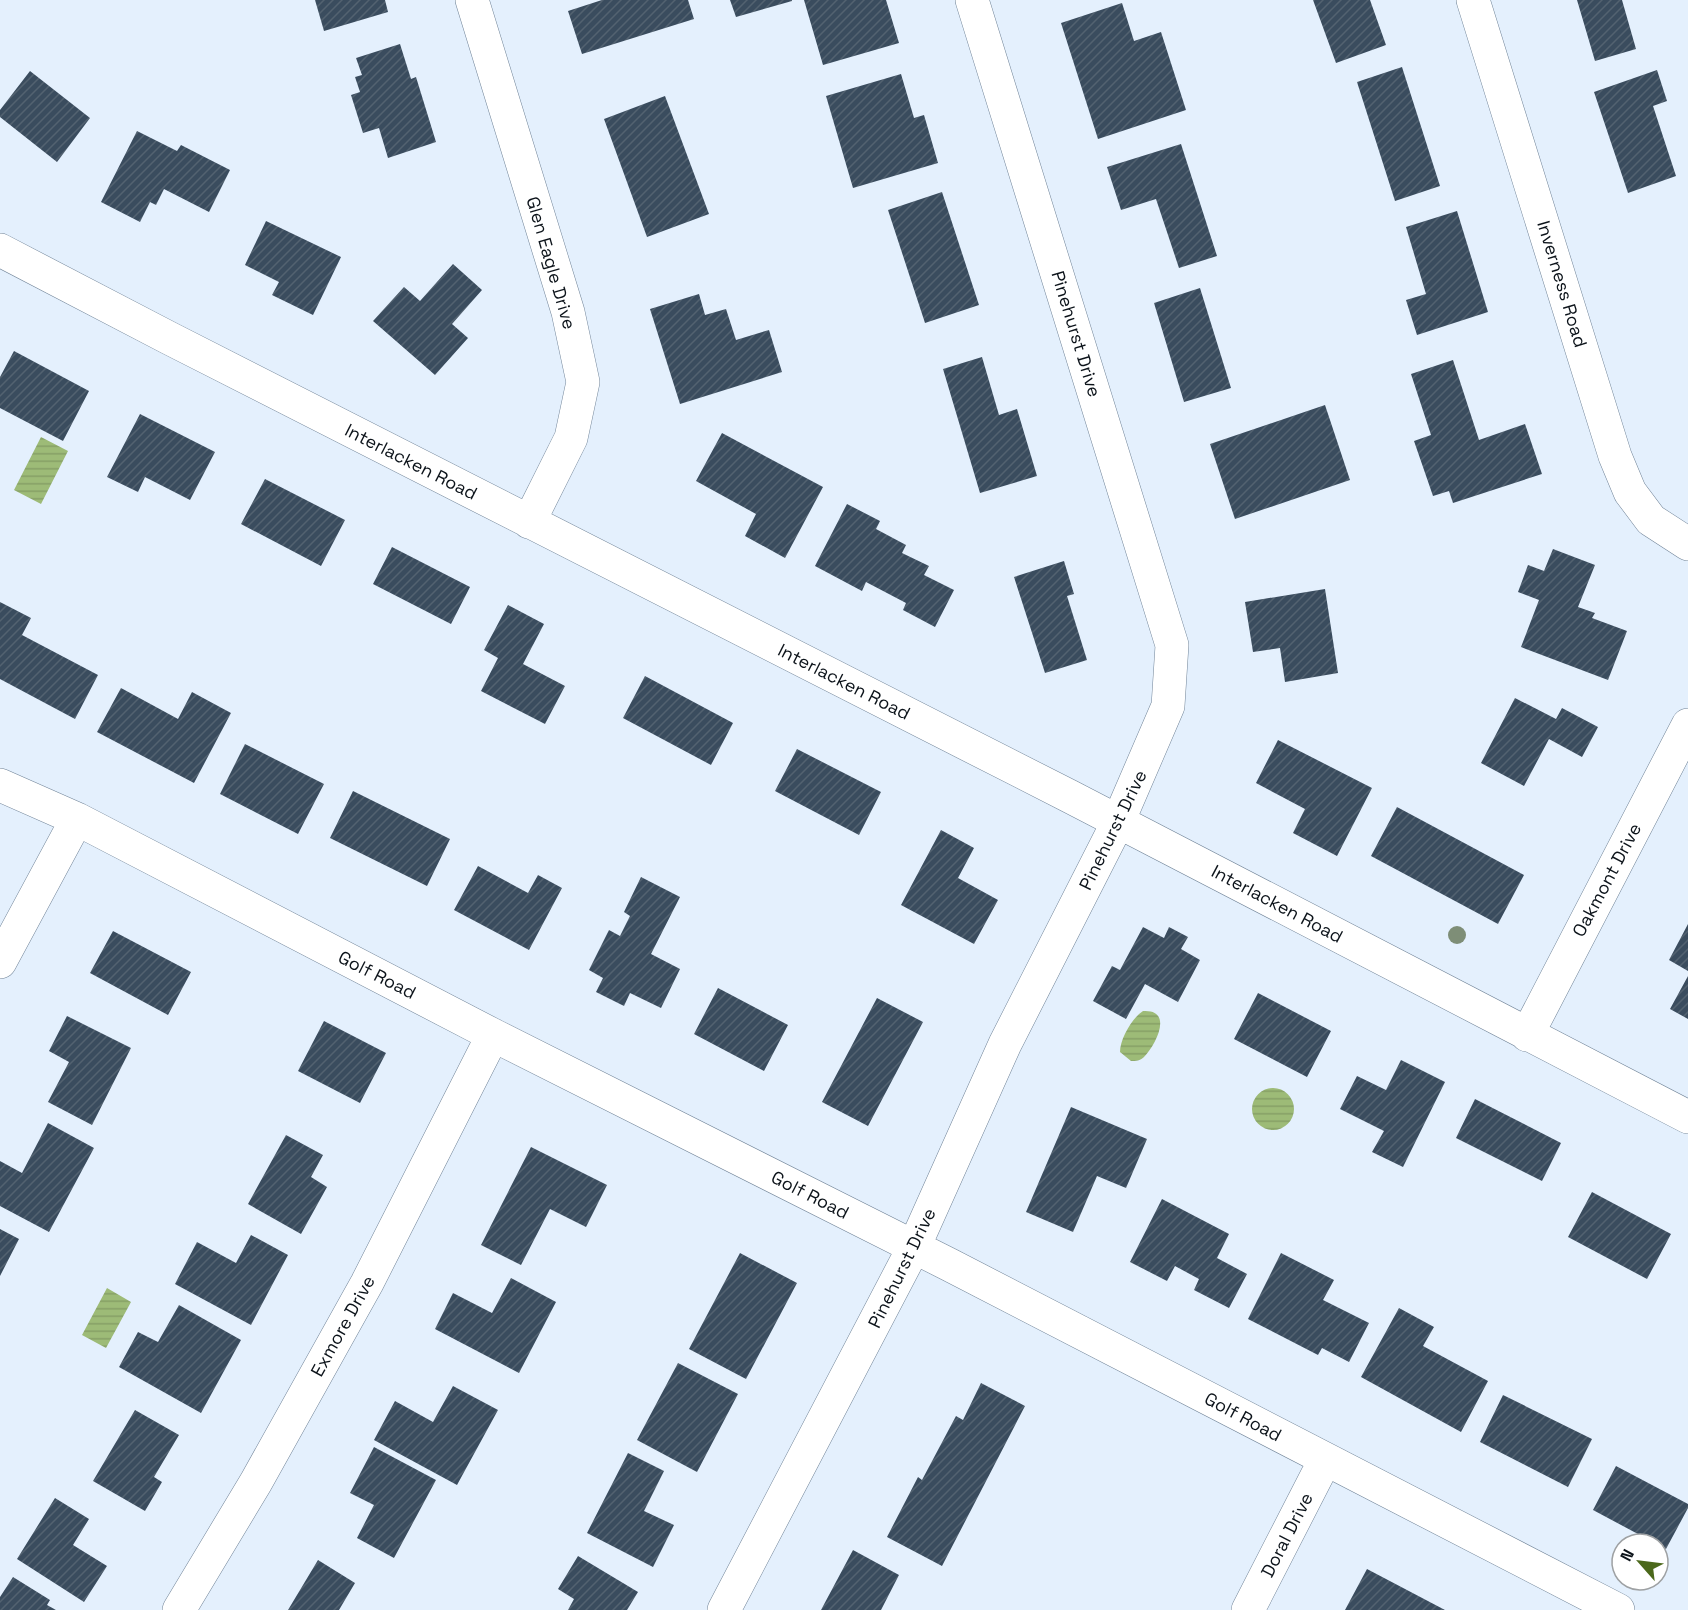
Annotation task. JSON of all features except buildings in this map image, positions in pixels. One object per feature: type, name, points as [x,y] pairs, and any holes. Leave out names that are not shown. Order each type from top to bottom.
[{"type":"street","name":"Glen Eagle Drive","points":[[472,0],[568,312],[583,382],[571,438],[530,522]]},
{"type":"street","name":"Pinehurst Drive","points":[[724,1610],[914,1247],[1005,1044],[1118,822],[1168,706],[1173,645],[972,0]]},
{"type":"street","name":"Inverness Road","points":[[1473,0],[1615,456],[1630,492],[1651,520],[1688,544]]},
{"type":"street","name":"Interlacken Road","points":[[0,250],[1118,822],[1688,1117]]},
{"type":"street","name":"Oakmont Drive","points":[[1527,1035],[1688,725]]},
{"type":"street","name":"Golf Road","points":[[0,785],[77,819],[493,1035],[914,1247],[1618,1610]]},
{"type":"street","points":[[0,962],[77,819]]},
{"type":"street","name":"Exmore Drive","points":[[179,1610],[256,1482],[367,1283],[493,1035]]},
{"type":"street","name":"Doral Drive","points":[[1248,1610],[1325,1460]]},
{"type":"shaded area","points":[[41,437],[68,451],[41,504],[14,490]]},
{"type":"shaded area","points":[[1143,1011],[1152,1012],[1158,1016],[1160,1029],[1144,1057],[1131,1061],[1120,1052],[1121,1047],[1124,1035]]},
{"type":"shaded area","points":[[1273,1088],[1281,1089],[1288,1094],[1293,1101],[1293,1117],[1288,1124],[1281,1129],[1273,1130],[1265,1129],[1258,1124],[1253,1117],[1252,1109],[1253,1101],[1258,1094],[1265,1089]]},
{"type":"shaded area","points":[[107,1288],[131,1302],[106,1348],[82,1335]]}]
